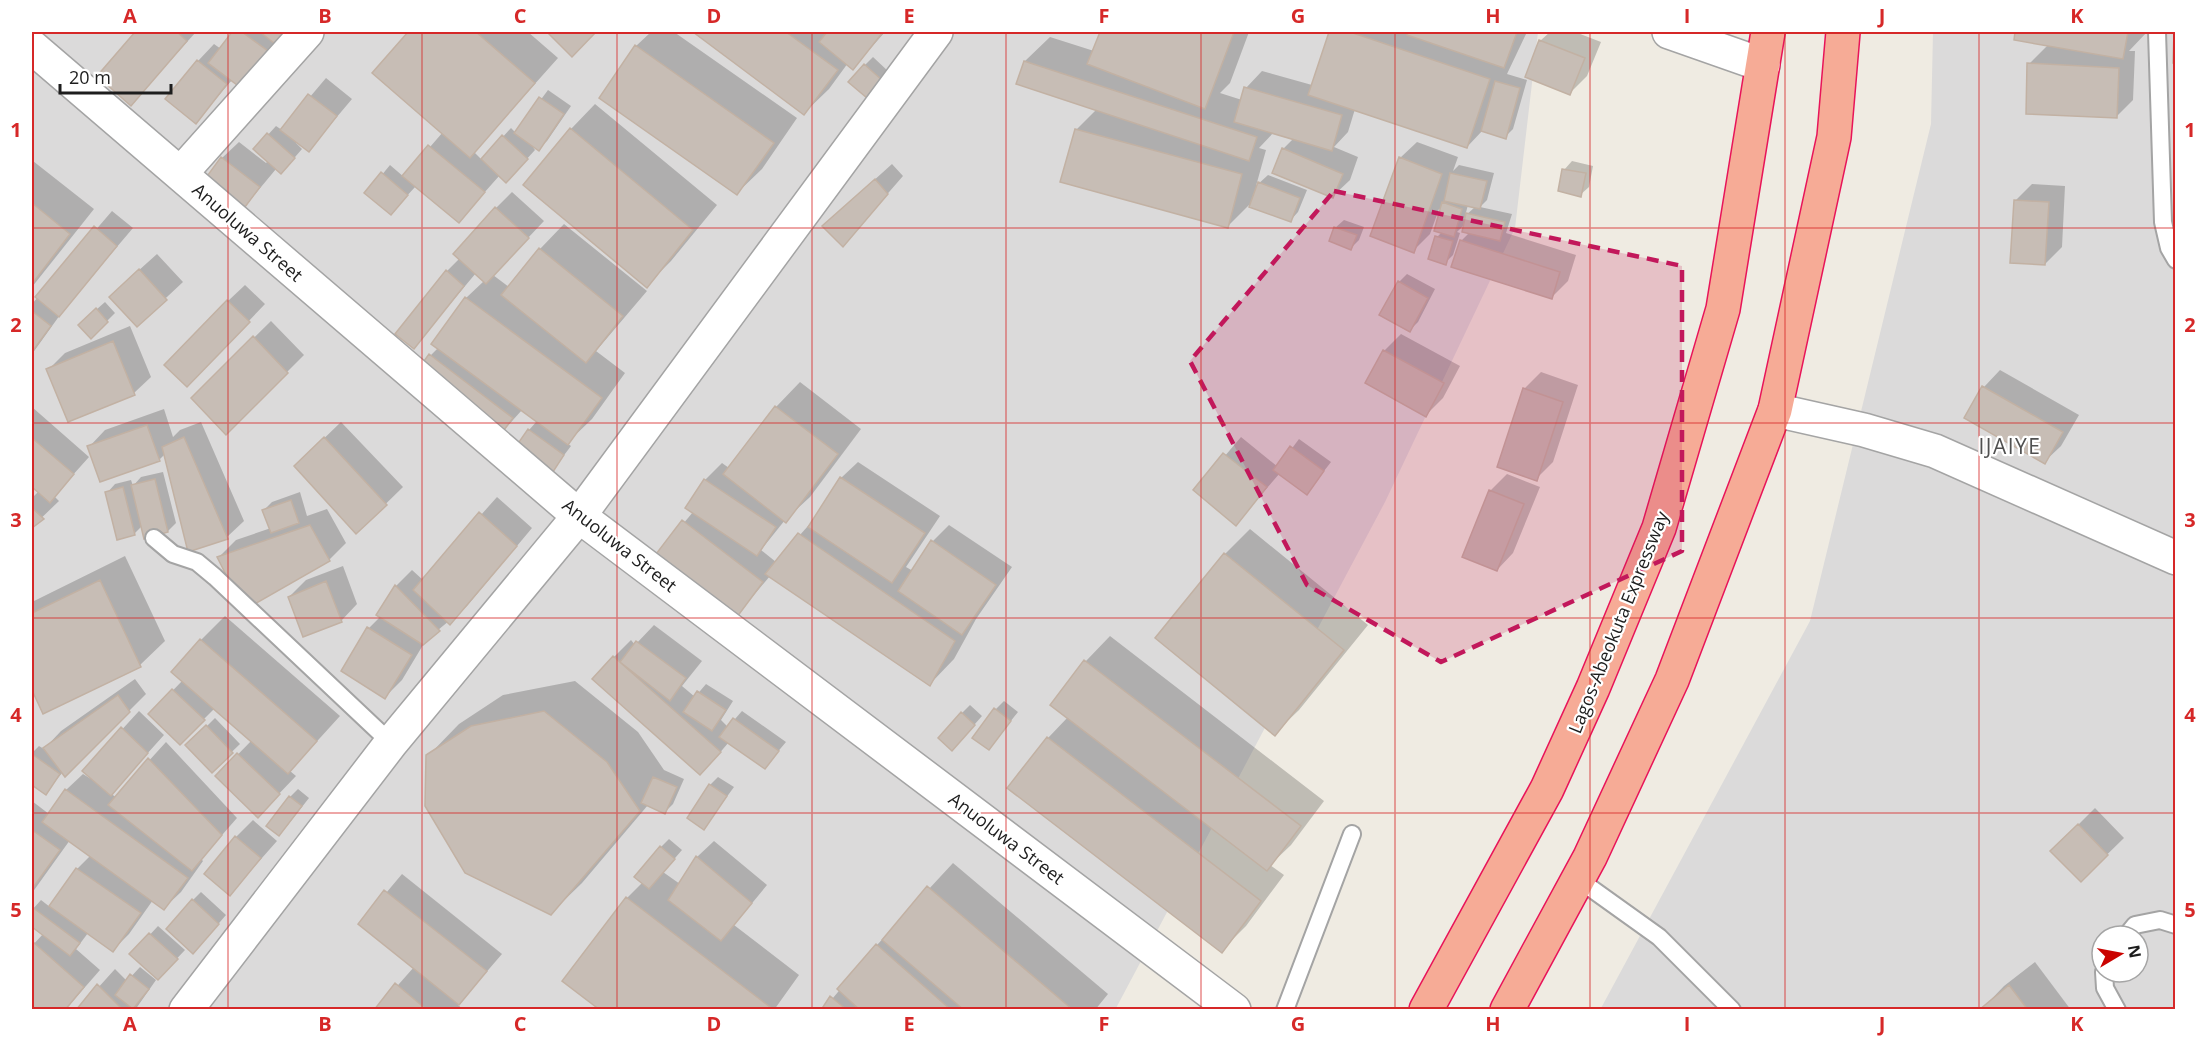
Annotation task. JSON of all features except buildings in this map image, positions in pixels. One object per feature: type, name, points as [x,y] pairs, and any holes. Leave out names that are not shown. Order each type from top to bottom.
[{"type":"highway","name":"Lagos-Abeokuta Expressway","points":[[1426,1010],[1547,789],[1593,688],[1659,528],[1724,309],[1768,32]]},
{"type":"highway","points":[[1507,1010],[1578,879],[1672,680],[1775,410],[1834,136],[1842,32]]},
{"type":"street","points":[[181,173],[307,32]]},
{"type":"street","points":[[186,1010],[391,743],[579,516],[936,32]]},
{"type":"street","points":[[1670,32],[1763,65]]},
{"type":"street","name":"Anuoluwa Street","points":[[32,47],[579,516],[1234,1010]]},
{"type":"street","points":[[1775,410],[1864,430],[1935,452],[2175,558]]},
{"type":"lane","points":[[2157,32],[2163,222],[2169,248],[2175,260]]},
{"type":"lane","points":[[154,538],[173,554],[197,562],[215,577],[391,743]]},
{"type":"lane","points":[[1286,1010],[1352,834]]},
{"type":"lane","points":[[1578,879],[1659,937],[1732,1010]]},
{"type":"lane","points":[[2140,924],[2160,920],[2175,925]]},
{"type":"lane","points":[[2105,984],[2117,1010]]},
{"type":"highlighted area","points":[[1334,191],[1682,266],[1682,551],[1441,662],[1307,585],[1190,361]]},
{"type":"shaded area","points":[[32,32],[1538,32],[1515,228],[1385,502],[1115,1010],[32,1009]]},
{"type":"shaded area","points":[[1933,32],[2175,32],[2175,1009],[1600,1010],[1810,621],[1931,124]]},
{"type":"district","name":"IJAIYE","points":[[2010,446]]}]
